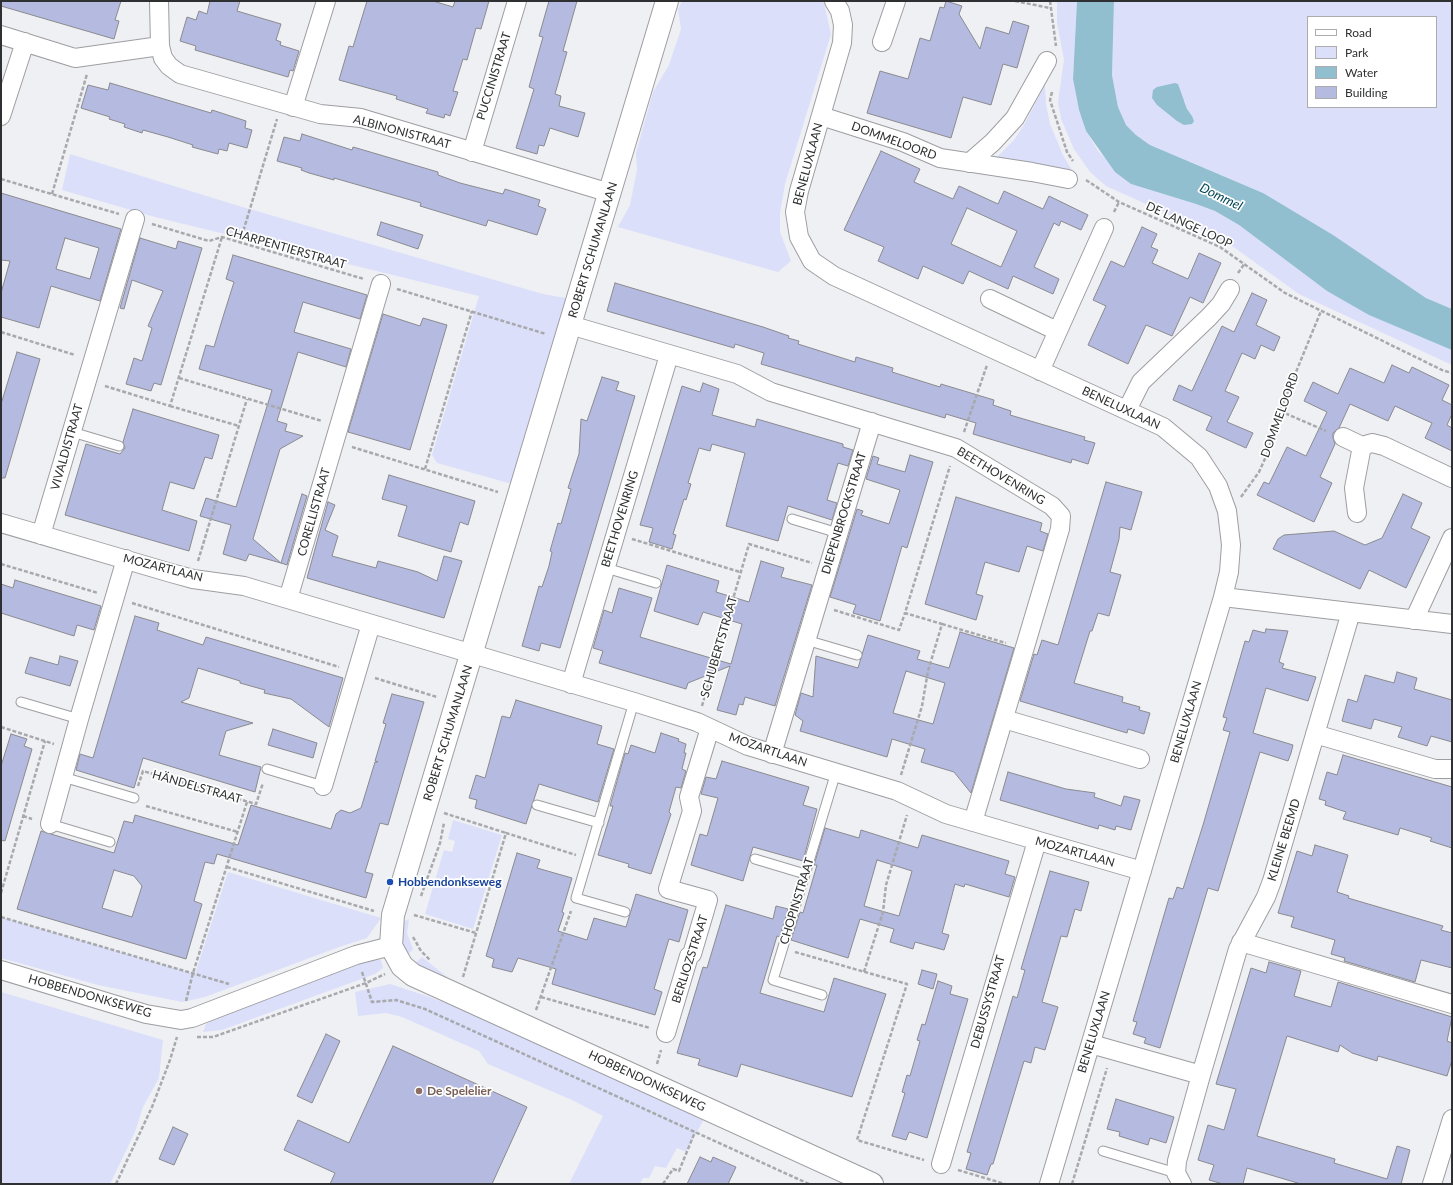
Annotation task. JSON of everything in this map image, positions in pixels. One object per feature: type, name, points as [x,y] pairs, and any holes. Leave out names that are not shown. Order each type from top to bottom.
[{"type":"street","name":"ALBINONISTRAAT","points":[[159,1],[160,46],[163,58],[169,66],[180,74],[320,114],[361,118],[610,193]]},
{"type":"street","points":[[287,105],[326,1]]},
{"type":"street","name":"PUCCINISTRAAT","points":[[472,152],[517,1]]},
{"type":"street","name":"ROBERT SCHUMANLAAN","points":[[391,946],[393,915],[667,1]]},
{"type":"street","name":"BENELUXLAAN","points":[[834,1],[840,11],[843,25],[842,43],[799,191],[795,212],[799,237],[812,261],[834,276],[1164,427],[1199,457],[1218,486],[1227,511],[1231,545],[1229,572],[1223,597],[1049,1184]]},
{"type":"street","points":[[882,42],[896,1]]},
{"type":"street","points":[[1,35],[75,58],[160,46]]},
{"type":"street","points":[[1,116],[25,42]]},
{"type":"street","points":[[969,163],[993,142],[1015,118],[1052,56]]},
{"type":"street","name":"DOMMELOORD","points":[[821,116],[903,142],[940,158],[1032,172],[1076,174]]},
{"type":"street","name":"VIVALDISTRAAT","points":[[41,534],[135,219]]},
{"type":"street","points":[[1040,371],[1104,228]]},
{"type":"street","name":"CORELLISTRAAT","points":[[288,599],[381,284]]},
{"type":"street","points":[[1127,410],[1141,382],[1209,317],[1221,304],[1230,289]]},
{"type":"street","points":[[990,300],[1057,331]]},
{"type":"street","name":"BEETHOVENRING","points":[[568,332],[669,355],[737,374],[771,392],[957,449],[1052,506],[1061,516],[1060,529],[973,822]]},
{"type":"street","name":"BEETHOVENRING","points":[[571,684],[669,355]]},
{"type":"street","name":"DIEPENBROCKSTRAAT","points":[[772,754],[872,422]]},
{"type":"street","points":[[1343,437],[1362,446],[1372,443],[1384,446],[1452,478]]},
{"type":"street","points":[[1357,513],[1354,488],[1362,446]]},
{"type":"street","name":"MOZARTLAAN","points":[[1,523],[193,579],[244,586],[634,702],[704,725],[748,746],[897,791],[946,814],[1142,871]]},
{"type":"street","points":[[1414,620],[1452,538]]},
{"type":"street","points":[[50,824],[70,749],[126,560]]},
{"type":"street","points":[[1223,597],[1452,624]]},
{"type":"street","name":"KLEINE BEEMD","points":[[1179,1179],[1177,1161],[1241,942],[1266,897],[1272,881],[1351,612]]},
{"type":"street","points":[[323,786],[371,624]]},
{"type":"street","points":[[1004,719],[1140,759]]},
{"type":"street","name":"BERLIOZSTRAAT","points":[[666,1033],[689,956],[692,954],[708,900],[668,889],[692,811],[690,798],[704,725]]},
{"type":"street","points":[[1315,734],[1435,769],[1452,769]]},
{"type":"street","name":"DEBUSSYSTRAAT","points":[[941,1164],[1037,841]]},
{"type":"street","points":[[1241,942],[1452,1004]]},
{"type":"street","points":[[391,946],[402,966]]},
{"type":"street","name":"HOBBENDONKSEWEG","points":[[1,970],[146,1014],[180,1026],[192,1018],[356,955],[391,946]]},
{"type":"street","name":"HOBBENDONKSEWEG","points":[[402,966],[413,975],[872,1184]]},
{"type":"street","points":[[1090,1044],[1201,1075]]},
{"type":"street","points":[[1432,1184],[1452,1119]]},
{"type":"lane","points":[[72,432],[119,446]]},
{"type":"lane","points":[[792,519],[838,532]]},
{"type":"lane","points":[[606,568],[656,583]]},
{"type":"lane","points":[[806,640],[856,655]]},
{"type":"lane","points":[[20,702],[79,719]]},
{"type":"lane","points":[[626,912],[576,898],[634,702]]},
{"type":"lane","points":[[267,769],[323,786]]},
{"type":"lane","name":"CHOPINSTRAAT","points":[[822,995],[773,980],[836,772]]},
{"type":"lane","points":[[63,777],[134,798]]},
{"type":"lane","points":[[537,805],[598,823]]},
{"type":"lane","points":[[50,824],[110,842]]},
{"type":"lane","points":[[755,859],[805,874]]},
{"type":"lane","points":[[1103,1151],[1179,1179]]},
{"type":"path","points":[[1015,1],[1050,8]]},
{"type":"path","points":[[1050,1],[1052,56]]},
{"type":"path","points":[[52,194],[92,56]]},
{"type":"path","name":"DE LANGE LOOP","points":[[1054,85],[1050,100],[1076,174],[1119,202],[1220,247],[1285,293],[1452,373]]},
{"type":"path","points":[[240,242],[287,105]]},
{"type":"path","name":"CHARPENTIERSTRAAT","points":[[1,179],[209,241],[222,237],[472,311],[568,332]]},
{"type":"path","points":[[170,406],[222,237]]},
{"type":"path","points":[[425,469],[472,311]]},
{"type":"path","name":"DOMMELOORD","points":[[1227,511],[1250,486],[1259,472],[1268,452],[1280,411],[1321,311]]},
{"type":"path","points":[[1,334],[93,360]]},
{"type":"path","points":[[816,605],[899,630],[957,449],[993,349]]},
{"type":"path","points":[[179,378],[247,399],[425,469],[518,498]]},
{"type":"path","points":[[87,381],[239,426]]},
{"type":"path","points":[[193,579],[247,399]]},
{"type":"path","points":[[1280,411],[1343,437]]},
{"type":"path","points":[[615,534],[740,572]]},
{"type":"path","name":"SCHUBERTSTRAAT","points":[[704,725],[740,572],[749,544],[828,568]]},
{"type":"path","points":[[1,564],[438,697]]},
{"type":"path","points":[[905,613],[1025,649]]},
{"type":"path","points":[[897,791],[922,706],[928,671],[942,624]]},
{"type":"path","points":[[1,727],[70,749]]},
{"type":"path","points":[[1,893],[45,741]]},
{"type":"path","name":"HÄNDELSTRAAT","points":[[134,798],[143,771],[256,804],[267,769]]},
{"type":"path","points":[[134,798],[135,803],[238,832]]},
{"type":"path","points":[[864,972],[883,912],[886,885],[913,799]]},
{"type":"path","points":[[116,1184],[152,1107],[170,1060],[193,973],[247,802]]},
{"type":"path","points":[[444,813],[588,859]]},
{"type":"path","points":[[447,1020],[458,995],[506,833]]},
{"type":"path","points":[[227,867],[401,918],[413,915],[476,933]]},
{"type":"path","points":[[530,1027],[576,898]]},
{"type":"path","points":[[1,917],[229,984],[248,996]]},
{"type":"path","points":[[782,948],[906,984],[857,1140],[1005,1184]]},
{"type":"path","points":[[356,955],[372,1002],[396,1000],[425,1009],[809,1184]]},
{"type":"path","points":[[180,1026],[193,1037],[213,1037],[366,983],[402,966]]},
{"type":"path","points":[[540,997],[666,1033],[651,1083]]},
{"type":"path","points":[[1072,1184],[1112,1051]]},
{"type":"path","points":[[663,1184],[672,1169],[678,1171],[695,1132]]},
{"type":"green space","points":[[682,1],[822,1],[824,3],[831,34],[785,184],[780,213],[780,232],[791,261],[778,272],[618,227],[630,205],[637,170],[636,153],[653,92],[669,65],[681,29],[678,9]]},
{"type":"green space","points":[[1057,1],[1077,1],[1073,79],[1079,110],[1086,131],[1098,151],[1131,184],[1215,211],[1239,225],[1327,291],[1452,350],[1452,365],[1299,294],[1235,248],[1206,231],[1106,186],[1090,172],[1074,149],[1061,119],[1058,102],[1064,60],[1057,23]]},
{"type":"green space","points":[[1114,1],[1452,1],[1452,309],[1426,298],[1263,193],[1150,145],[1136,135],[1126,125],[1118,107],[1112,75]],"holes":[[[1185,101],[1187,109],[1192,116],[1184,125],[1157,105]]]},
{"type":"green space","points":[[1045,85],[1046,104],[1050,124],[1063,155],[1073,172],[997,157],[1014,140],[1024,125]]},
{"type":"green space","points":[[70,154],[239,206],[543,294],[571,299],[512,484],[437,463],[432,455],[479,296],[155,217],[62,190]]},
{"type":"green space","points":[[453,820],[502,835],[473,929],[425,914],[444,850],[452,852],[455,841],[448,839]]},
{"type":"green space","points":[[228,872],[381,918],[367,938],[205,997],[182,1002],[98,985],[1,958],[1,917],[195,974]]},
{"type":"green space","points":[[409,919],[407,933],[413,949],[407,956],[401,946],[400,923]]},
{"type":"green space","points":[[422,957],[456,984],[413,965]]},
{"type":"green space","points":[[364,960],[381,960],[383,968],[375,974],[222,1030],[203,1032],[206,1024],[222,1014]]},
{"type":"green space","points":[[390,984],[463,1010],[704,1119],[686,1152],[677,1148],[666,1168],[655,1166],[649,1178],[643,1178],[640,1184],[569,1184],[603,1116],[572,1100],[488,1064],[479,1051],[402,1017],[386,1013],[358,1016],[355,992]]},
{"type":"green space","points":[[1,992],[163,1040],[159,1078],[143,1107],[135,1132],[110,1184],[1,1184]]},
{"type":"water","name":"Dommel","points":[[1077,1],[1114,1],[1112,75],[1118,107],[1126,125],[1136,135],[1150,145],[1263,193],[1333,235],[1426,298],[1452,309],[1452,350],[1369,315],[1327,291],[1239,225],[1215,211],[1131,184],[1115,172],[1086,131],[1079,110],[1073,79]]},
{"type":"water","points":[[1175,83],[1178,84],[1187,109],[1192,116],[1194,121],[1192,124],[1184,125],[1177,121],[1157,105],[1152,98],[1153,90],[1157,87]]},
{"type":"building","points":[[1,1],[121,1],[115,20],[119,21],[114,39],[1,6]]},
{"type":"building","points":[[210,1],[240,1],[237,11],[281,24],[276,40],[281,42],[280,45],[299,51],[293,71],[290,70],[288,77],[195,50],[196,46],[180,41],[187,17],[196,20],[199,11],[207,14]]},
{"type":"building","points":[[367,1],[433,1],[453,7],[455,1],[489,1],[481,29],[476,28],[467,60],[463,59],[453,91],[458,92],[450,116],[445,114],[444,118],[426,113],[428,109],[396,99],[397,96],[339,80],[349,46],[353,47]]},
{"type":"building","points":[[549,1],[577,1],[563,51],[567,52],[555,94],[561,96],[559,106],[585,113],[578,137],[550,128],[544,146],[539,145],[537,154],[516,148],[534,89],[529,87],[543,37],[539,36]]},
{"type":"building","points":[[946,1],[962,6],[959,14],[980,49],[986,27],[1009,34],[1013,21],[1029,26],[1017,68],[1003,64],[991,105],[963,97],[951,138],[867,113],[880,71],[908,79],[920,38],[930,41],[940,7],[944,8]]},
{"type":"building","points":[[110,83],[211,113],[212,110],[246,121],[245,128],[252,130],[247,148],[229,143],[227,151],[219,149],[218,154],[192,147],[193,145],[168,137],[143,130],[142,133],[124,127],[125,124],[109,119],[110,117],[81,108],[88,85],[108,90]]},
{"type":"building","points":[[302,134],[352,150],[353,147],[438,172],[438,175],[460,183],[503,194],[505,189],[540,200],[538,206],[546,209],[537,235],[488,220],[486,226],[420,206],[421,203],[334,178],[334,180],[309,173],[301,170],[302,168],[277,161],[284,137],[300,141]]},
{"type":"building","points":[[881,151],[920,169],[914,182],[953,199],[959,186],[998,204],[1004,191],[1043,209],[1049,196],[1088,215],[1081,230],[1061,221],[1059,226],[1054,223],[1034,267],[1059,279],[1053,294],[1013,276],[1008,289],[969,271],[963,284],[923,266],[918,279],[878,261],[884,247],[844,230]],"holes":[[[967,208],[1017,231],[1001,267],[951,244]]]},
{"type":"building","points":[[1,193],[121,229],[100,301],[51,286],[39,328],[1,317],[1,293],[10,261],[1,260]],"holes":[[[65,238],[99,248],[90,279],[56,269]]]},
{"type":"building","points":[[381,222],[423,235],[418,249],[377,235]]},
{"type":"building","points":[[1142,227],[1157,234],[1151,247],[1158,250],[1152,263],[1188,279],[1199,253],[1221,263],[1203,303],[1190,297],[1172,336],[1146,325],[1128,364],[1088,345],[1106,306],[1093,300],[1111,261],[1124,267]]},
{"type":"building","points":[[140,238],[176,249],[178,241],[202,248],[161,385],[154,383],[151,391],[126,384],[134,358],[142,361],[152,328],[148,326],[163,291],[132,280],[124,309],[120,308]]},
{"type":"building","points":[[233,255],[367,295],[360,319],[303,302],[294,332],[351,349],[346,367],[298,352],[277,421],[287,424],[285,431],[303,436],[280,449],[253,539],[281,563],[249,554],[246,561],[223,554],[231,525],[200,516],[206,498],[236,507],[272,390],[199,369],[206,345],[214,347],[234,282],[226,279]]},
{"type":"building","points":[[615,283],[763,327],[789,336],[788,338],[799,341],[798,344],[855,362],[856,357],[893,368],[892,372],[940,387],[941,384],[994,400],[993,405],[1011,411],[1010,415],[1085,437],[1084,440],[1095,443],[1088,464],[1072,459],[1071,463],[973,434],[976,423],[946,414],[945,418],[761,364],[764,353],[735,344],[734,348],[607,311]]},
{"type":"building","points":[[1252,293],[1267,300],[1256,325],[1280,337],[1274,351],[1261,345],[1255,359],[1242,353],[1225,391],[1239,397],[1227,422],[1253,433],[1246,448],[1206,430],[1212,417],[1173,400],[1179,385],[1192,391],[1222,326],[1234,332]]},
{"type":"building","points":[[383,314],[420,326],[423,318],[447,325],[410,450],[348,432]]},
{"type":"building","points":[[17,352],[40,359],[5,478],[1,478],[1,404]]},
{"type":"building","points":[[1392,365],[1409,373],[1412,367],[1449,385],[1442,400],[1452,405],[1452,414],[1447,425],[1452,428],[1452,451],[1425,438],[1432,423],[1395,406],[1388,421],[1350,404],[1339,428],[1333,433],[1335,444],[1320,477],[1332,483],[1314,522],[1257,495],[1264,482],[1269,484],[1287,447],[1306,456],[1327,412],[1304,401],[1313,382],[1338,394],[1350,368],[1384,383]]},
{"type":"building","points":[[602,377],[619,382],[616,390],[635,396],[560,648],[541,643],[539,651],[522,646],[539,586],[542,587],[549,566],[552,552],[550,551],[558,523],[561,524],[571,489],[568,488],[579,454],[581,419],[587,421]]},
{"type":"building","points":[[703,383],[719,389],[712,415],[755,427],[757,419],[843,444],[843,447],[853,450],[848,466],[838,463],[827,500],[837,503],[832,520],[788,506],[778,541],[726,526],[745,453],[712,444],[710,451],[699,448],[688,483],[691,484],[686,500],[684,499],[673,534],[676,535],[672,549],[649,542],[653,528],[640,525],[682,386],[700,392]]},
{"type":"building","points":[[133,409],[219,435],[212,459],[205,457],[194,489],[170,482],[162,510],[197,521],[189,551],[65,515],[86,444],[120,454],[125,448],[123,442]]},
{"type":"building","points":[[910,455],[933,462],[907,548],[902,546],[880,621],[853,613],[856,605],[830,597],[857,509],[863,511],[861,515],[889,524],[900,490],[866,479],[873,456],[879,458],[877,464],[905,472]]},
{"type":"building","points":[[389,475],[475,501],[468,525],[460,522],[451,552],[398,536],[407,506],[382,499]]},
{"type":"building","points":[[1106,482],[1142,492],[1131,530],[1120,527],[1119,539],[1110,572],[1121,575],[1109,616],[1098,613],[1092,631],[1090,631],[1074,683],[1123,697],[1122,702],[1140,707],[1139,710],[1150,713],[1144,734],[1128,729],[1127,733],[1020,701],[1034,654],[1037,655],[1042,640],[1058,645]]},
{"type":"building","points":[[302,494],[307,496],[287,565],[281,563]]},
{"type":"building","points":[[1403,494],[1422,503],[1411,528],[1430,537],[1406,588],[1369,570],[1360,589],[1273,549],[1278,539],[1284,535],[1334,531],[1365,545],[1382,538]]},
{"type":"building","points":[[956,497],[1042,523],[1040,531],[1048,534],[1043,551],[1027,546],[1019,572],[985,562],[976,594],[983,596],[976,620],[925,604]]},
{"type":"building","points":[[328,502],[335,505],[325,530],[338,536],[332,556],[376,568],[378,561],[418,572],[437,581],[444,556],[462,561],[444,618],[307,578]]},
{"type":"building","points":[[761,561],[784,568],[781,577],[812,585],[775,706],[745,697],[743,705],[739,704],[736,715],[717,710],[730,666],[688,683],[686,689],[599,663],[603,651],[593,648],[604,610],[612,613],[619,588],[652,598],[640,637],[731,664],[742,624],[703,612],[698,625],[654,611],[667,565],[719,581],[716,592],[749,602]]},
{"type":"building","points":[[15,580],[101,606],[94,630],[77,625],[74,636],[1,613],[1,584],[13,588]]},
{"type":"building","points":[[135,616],[159,623],[157,630],[203,645],[206,637],[343,678],[329,727],[291,699],[264,693],[265,690],[198,668],[189,698],[181,702],[253,723],[226,731],[219,755],[261,767],[255,792],[143,758],[134,788],[76,770],[80,754],[93,758]]},
{"type":"building","points":[[1266,629],[1288,631],[1279,662],[1284,664],[1282,668],[1316,677],[1308,701],[1266,688],[1253,733],[1293,745],[1291,753],[1288,761],[1260,752],[1218,891],[1208,888],[1160,1048],[1144,1043],[1146,1038],[1133,1034],[1137,1022],[1133,1021],[1169,898],[1173,899],[1177,887],[1183,889],[1203,825],[1230,732],[1223,730],[1227,718],[1223,717],[1245,641],[1249,642],[1253,630],[1265,633]]},
{"type":"building","points":[[960,632],[1014,648],[971,793],[954,772],[921,762],[925,749],[892,739],[887,757],[800,731],[803,721],[795,715],[801,693],[813,697],[816,656],[858,668],[868,635],[920,651],[917,659],[949,668]],"holes":[[[906,671],[945,683],[933,724],[893,713]]]},
{"type":"building","points":[[60,656],[78,661],[70,686],[25,673],[30,657],[58,665]]},
{"type":"building","points":[[1397,672],[1417,678],[1414,689],[1452,700],[1452,742],[1431,736],[1427,746],[1398,737],[1402,727],[1374,719],[1371,729],[1342,721],[1348,699],[1357,702],[1365,675],[1394,683]]},
{"type":"building","points":[[392,694],[424,702],[388,825],[380,823],[365,872],[373,874],[366,898],[217,854],[214,864],[205,862],[194,901],[202,904],[186,959],[17,909],[41,831],[114,853],[124,821],[133,823],[135,815],[238,845],[251,805],[331,829],[336,814],[341,810],[350,813],[361,808],[375,762],[378,762],[375,761],[386,724],[383,723]],"holes":[[[114,870],[134,876],[142,886],[132,917],[102,908]]]},
{"type":"building","points":[[516,700],[602,726],[597,744],[614,749],[598,802],[539,784],[526,824],[475,808],[477,800],[469,798],[476,775],[485,778],[502,716],[510,718]]},
{"type":"building","points":[[273,729],[317,743],[313,758],[268,745]]},
{"type":"building","points":[[661,733],[679,739],[678,741],[686,744],[684,753],[686,753],[682,769],[686,771],[681,788],[676,787],[669,812],[671,814],[651,874],[628,867],[629,864],[598,855],[613,806],[610,806],[625,753],[628,754],[631,745],[655,753]]},
{"type":"building","points":[[11,734],[27,739],[24,746],[32,749],[5,841],[1,840],[1,766]]},
{"type":"building","points":[[1343,755],[1452,787],[1452,848],[1430,841],[1432,838],[1400,828],[1398,835],[1343,819],[1346,812],[1325,805],[1326,801],[1319,799],[1327,772],[1337,775]]},
{"type":"building","points":[[722,761],[809,787],[803,805],[817,809],[803,861],[753,847],[743,881],[691,865],[700,834],[707,836],[718,798],[701,794],[706,777],[716,779]]},
{"type":"building","points":[[1008,772],[1066,789],[1095,793],[1094,797],[1121,806],[1124,796],[1140,800],[1131,830],[1116,826],[1115,830],[1099,825],[1098,829],[1000,800]]},
{"type":"building","points":[[825,828],[859,838],[861,830],[918,848],[922,835],[1009,861],[1005,874],[1015,877],[1009,897],[965,884],[964,887],[955,884],[942,933],[949,935],[944,950],[915,942],[913,949],[890,942],[894,929],[860,919],[848,958],[791,940],[800,912],[803,913],[817,865],[814,865]],"holes":[[[877,860],[912,871],[899,916],[864,906]]]},
{"type":"building","points":[[1315,845],[1348,855],[1337,892],[1349,896],[1348,898],[1443,926],[1441,930],[1452,933],[1452,968],[1421,960],[1415,982],[1344,961],[1345,958],[1331,954],[1335,940],[1291,927],[1294,917],[1278,913],[1297,851],[1312,856]]},
{"type":"building","points":[[517,853],[540,860],[537,868],[572,878],[562,912],[564,913],[558,931],[587,940],[594,918],[626,927],[636,894],[688,910],[679,942],[669,939],[654,989],[662,992],[655,1015],[552,984],[556,969],[518,958],[512,972],[492,967],[494,959],[486,956]]},
{"type":"building","points":[[1050,871],[1089,882],[1081,911],[1075,909],[1067,937],[1061,936],[1042,1002],[1058,1007],[1045,1050],[1035,1047],[1031,1063],[1024,1061],[993,1164],[991,1164],[987,1175],[966,1169],[971,1153],[967,1152],[1013,996],[1017,998],[1025,970],[1021,969]]},
{"type":"building","points":[[726,905],[773,919],[776,906],[788,909],[780,937],[777,936],[760,993],[824,1012],[834,978],[886,994],[852,1097],[741,1064],[737,1077],[698,1065],[700,1059],[677,1053],[703,967],[707,968]]},
{"type":"building","points":[[1269,962],[1301,971],[1294,996],[1331,1007],[1338,982],[1452,1017],[1447,1041],[1452,1043],[1452,1060],[1447,1076],[1378,1056],[1377,1061],[1352,1053],[1340,1045],[1338,1052],[1287,1036],[1257,1136],[1335,1159],[1334,1163],[1387,1179],[1397,1146],[1410,1150],[1401,1184],[1301,1184],[1247,1168],[1243,1184],[1223,1184],[1209,1180],[1214,1165],[1198,1160],[1208,1125],[1224,1130],[1236,1089],[1216,1084],[1251,968],[1266,973]]},
{"type":"building","points":[[922,970],[937,974],[933,989],[918,984]]},
{"type":"building","points":[[938,981],[952,986],[950,994],[968,999],[927,1138],[909,1132],[906,1140],[892,1136],[905,1093],[902,1092],[907,1075],[910,1076],[920,1041],[917,1040],[922,1024],[925,1025]]},
{"type":"building","points":[[326,1034],[340,1041],[312,1103],[297,1096]]},
{"type":"building","points":[[393,1046],[527,1107],[492,1184],[330,1184],[335,1173],[284,1150],[298,1120],[349,1143]]},
{"type":"building","points":[[1116,1099],[1174,1117],[1166,1143],[1150,1138],[1148,1145],[1119,1136],[1120,1132],[1107,1129]]},
{"type":"building","points":[[173,1127],[188,1134],[174,1165],[159,1159]]},
{"type":"building","points":[[700,1157],[711,1162],[713,1157],[736,1167],[728,1184],[687,1184]]},
{"type":"place","name":"Hobbendonkseweg","points":[[390,882]]},
{"type":"place","name":"De Spelelier","points":[[419,1091]]}]
